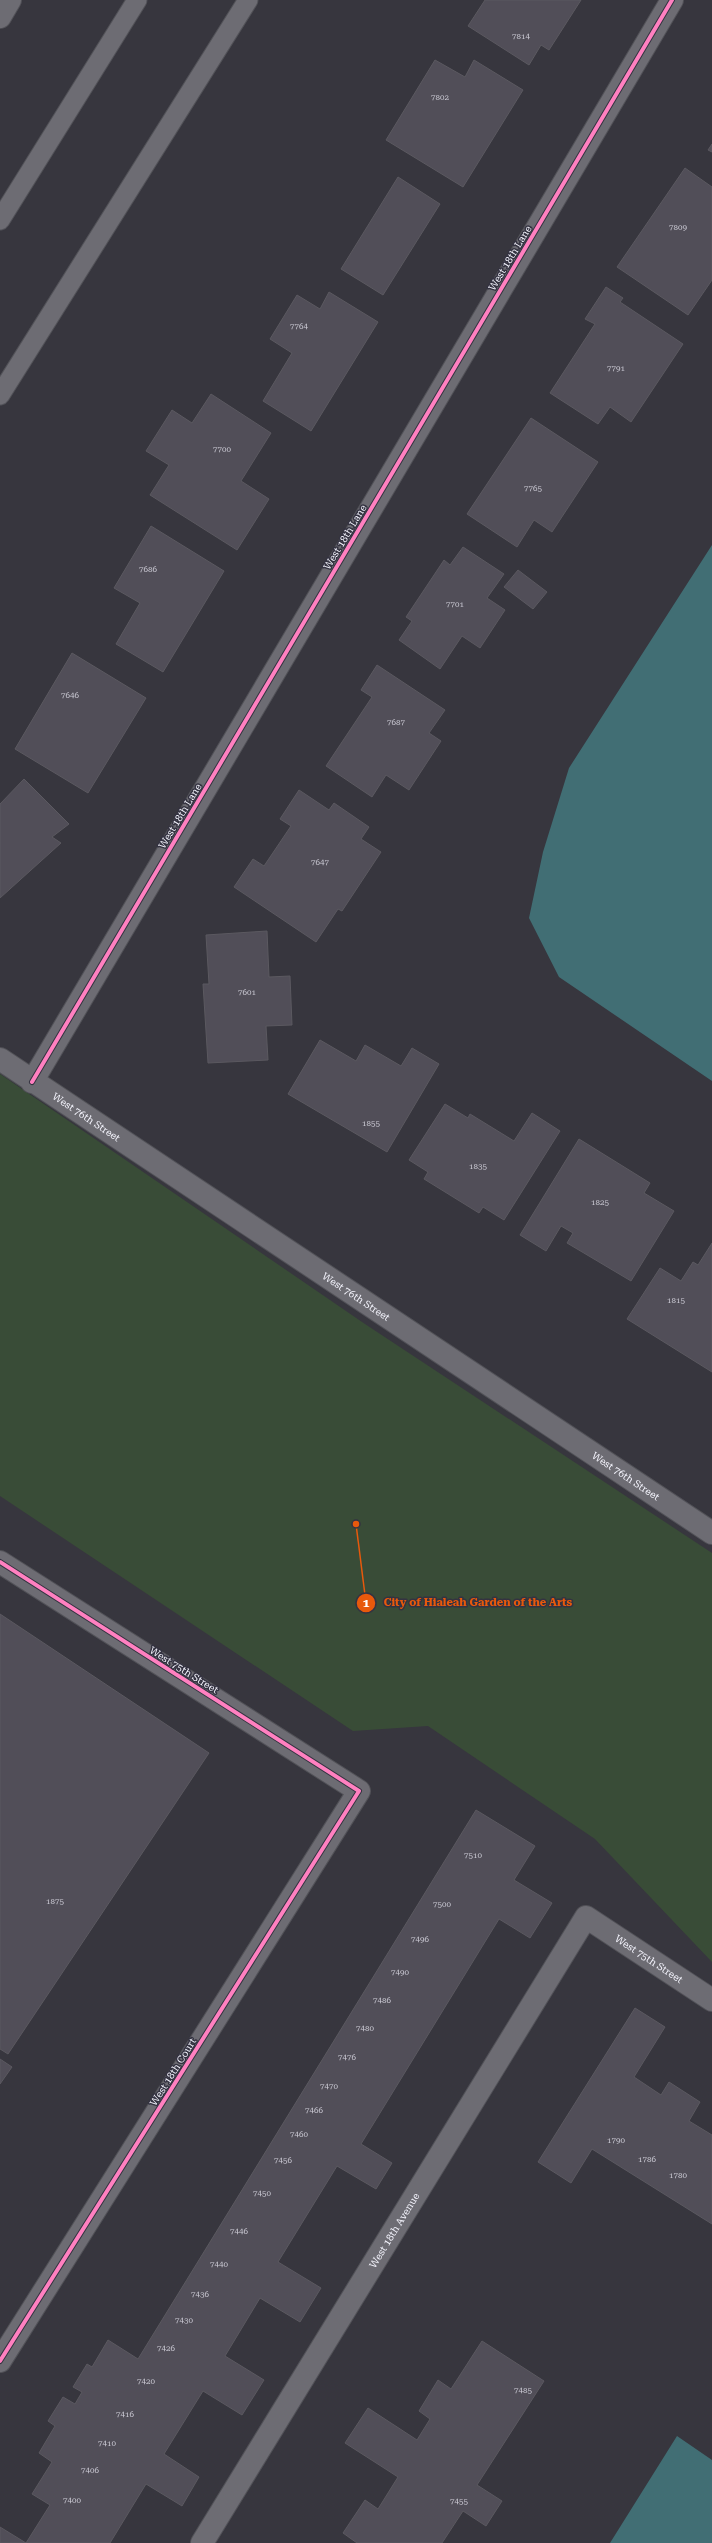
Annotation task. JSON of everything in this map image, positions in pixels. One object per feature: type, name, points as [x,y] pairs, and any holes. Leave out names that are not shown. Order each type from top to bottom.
[{"type":"street","points":[[0,17],[10,0]]},
{"type":"street","name":"West 18th Lane","points":[[32,1082],[672,0]]},
{"type":"street","name":"West 76th Street","points":[[0,1060],[712,1533]]},
{"type":"street","name":"West 75th Street","points":[[0,1562],[359,1791]]},
{"type":"street","name":"West 18th Court","points":[[0,2361],[359,1791]]},
{"type":"street","name":"West 75th Street","points":[[586,1917],[712,2000]]},
{"type":"street","name":"West 18th Avenue","points":[[202,2543],[586,1917]]},
{"type":"lane","points":[[0,220],[137,0]]},
{"type":"lane","points":[[0,395],[248,0]]},
{"type":"green space","points":[[0,1074],[365,1324],[712,1553],[712,1962],[595,1839],[428,1726],[353,1731],[0,1496]]},
{"type":"water","points":[[712,545],[712,1081],[559,977],[529,918],[543,852],[569,768]]},
{"type":"water","points":[[677,2436],[712,2460],[712,2543],[610,2543]]},
{"type":"building","points":[[485,0],[581,0],[549,50],[541,45],[529,65],[468,26]]},
{"type":"building","points":[[435,60],[465,77],[474,60],[523,90],[463,187],[386,140]]},
{"type":"building","points":[[712,144],[712,152],[708,150]]},
{"type":"building","points":[[685,168],[712,187],[712,280],[688,315],[617,267]]},
{"type":"building","points":[[398,177],[440,204],[383,295],[341,269]]},
{"type":"building","points":[[606,287],[623,298],[620,302],[683,344],[631,422],[610,407],[598,424],[550,393],[595,324],[585,319]]},
{"type":"building","points":[[329,292],[378,322],[311,431],[263,401],[292,353],[270,339],[297,295],[320,309]]},
{"type":"building","points":[[211,394],[271,433],[241,481],[269,499],[237,550],[150,495],[169,465],[146,451],[172,410],[192,423]]},
{"type":"building","points":[[531,418],[598,462],[552,532],[534,520],[517,547],[467,514]]},
{"type":"building","points":[[151,526],[224,571],[163,672],[116,644],[140,603],[114,588]]},
{"type":"building","points":[[463,547],[504,574],[487,598],[505,610],[480,648],[462,636],[440,669],[399,640],[412,621],[406,617],[444,560],[450,565]]},
{"type":"building","points":[[518,570],[547,592],[533,609],[504,587]]},
{"type":"building","points":[[72,653],[146,698],[88,793],[15,749]]},
{"type":"building","points":[[377,665],[445,710],[429,733],[441,741],[409,790],[386,775],[372,797],[326,766],[372,697],[361,690]]},
{"type":"building","points":[[24,779],[69,824],[52,837],[61,843],[0,898],[0,804]]},
{"type":"building","points":[[299,790],[329,810],[334,803],[369,827],[361,839],[381,852],[342,911],[338,909],[316,942],[234,887],[253,859],[264,866],[291,826],[280,819]]},
{"type":"building","points":[[267,931],[269,977],[290,976],[292,1025],[266,1026],[268,1060],[208,1063],[203,984],[209,984],[206,935]]},
{"type":"building","points":[[320,1040],[356,1061],[365,1045],[401,1066],[412,1048],[439,1064],[387,1152],[288,1094]]},
{"type":"building","points":[[445,1104],[468,1118],[470,1114],[514,1141],[532,1113],[560,1131],[504,1220],[483,1207],[479,1213],[424,1179],[428,1172],[409,1160]]},
{"type":"building","points":[[579,1139],[650,1183],[644,1193],[674,1211],[631,1281],[567,1243],[573,1233],[561,1226],[546,1251],[520,1235]]},
{"type":"building","points":[[712,1243],[712,1372],[627,1319],[660,1268],[681,1281],[693,1262],[698,1265]]},
{"type":"building","points":[[0,1614],[209,1753],[8,2054],[0,2049]]},
{"type":"building","points":[[476,1810],[535,1846],[514,1880],[552,1903],[530,1938],[499,1919],[361,2144],[392,2163],[376,2189],[337,2166],[278,2262],[321,2288],[300,2322],[260,2298],[225,2356],[264,2380],[242,2415],[203,2391],[164,2454],[199,2477],[182,2506],[146,2484],[110,2543],[26,2543],[50,2505],[32,2494],[52,2462],[39,2453],[55,2426],[48,2421],[63,2397],[75,2404],[82,2392],[73,2387],[87,2364],[92,2367],[108,2340],[138,2359]]},
{"type":"building","points":[[635,2008],[665,2027],[634,2077],[661,2095],[669,2082],[700,2102],[689,2121],[712,2135],[712,2224],[592,2149],[571,2183],[538,2162]]},
{"type":"building","points":[[0,2059],[12,2067],[0,2084]]},
{"type":"building","points":[[482,2341],[544,2381],[477,2485],[502,2501],[486,2526],[463,2511],[442,2543],[357,2543],[343,2533],[365,2500],[378,2509],[398,2477],[345,2443],[368,2408],[417,2440],[430,2419],[419,2411],[438,2380],[451,2389]]},
{"type":"building","points":[[0,2527],[26,2543],[0,2543]]},
{"type":"cycle path","points":[[32,1082],[672,0]]},
{"type":"cycle path","points":[[0,1562],[359,1791],[0,2361]]},
{"type":"place","name":"City of Hialeah Garden of the Arts","points":[[356,1524]]}]
